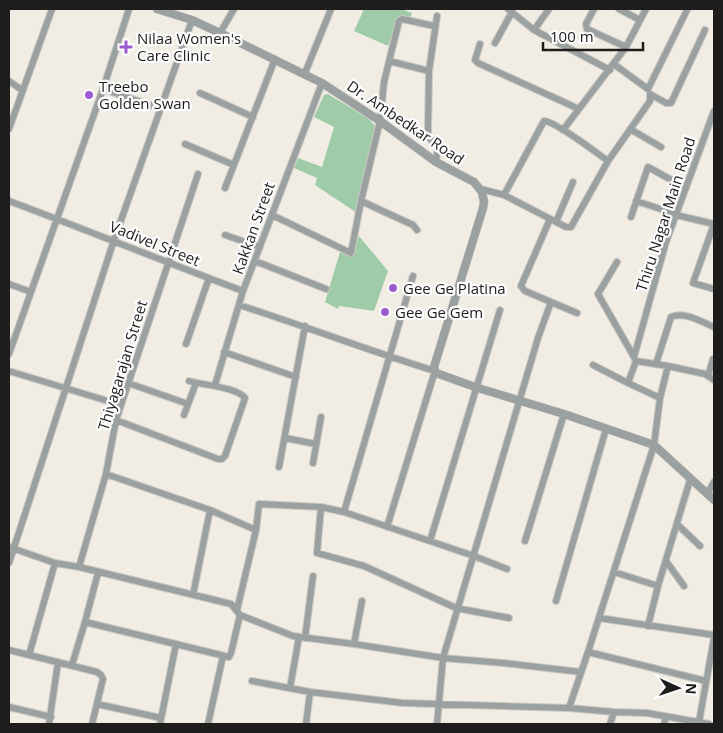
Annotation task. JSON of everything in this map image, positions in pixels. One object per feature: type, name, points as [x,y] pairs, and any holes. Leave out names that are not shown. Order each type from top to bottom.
[{"type":"street","points":[[9,129],[52,9]]},
{"type":"street","points":[[9,354],[103,89],[129,9]]},
{"type":"street","name":"Dr. Ambedkar Road","points":[[157,9],[192,20],[322,82],[436,162],[474,182],[481,189]]},
{"type":"street","points":[[220,33],[234,9]]},
{"type":"street","points":[[305,73],[331,9]]},
{"type":"street","points":[[534,30],[549,9]]},
{"type":"street","points":[[594,9],[586,24],[587,29],[626,48]]},
{"type":"street","points":[[619,9],[640,20]]},
{"type":"street","points":[[564,130],[626,48],[646,9]]},
{"type":"street","points":[[495,43],[510,10],[534,30],[612,67],[648,89],[687,10]]},
{"type":"street","points":[[436,162],[438,146],[428,137],[429,71],[434,26],[437,16]]},
{"type":"street","points":[[9,563],[11,548],[66,389],[114,240],[192,20]]},
{"type":"street","points":[[272,215],[351,253],[380,122],[384,82],[400,20],[434,26]]},
{"type":"street","points":[[481,189],[504,195],[553,221],[566,227],[570,226],[608,161],[650,101],[650,94],[666,103],[671,103],[705,30]]},
{"type":"street","points":[[480,44],[475,56],[475,60],[478,63],[579,109]]},
{"type":"street","points":[[225,188],[275,59]]},
{"type":"street","points":[[389,61],[429,71]]},
{"type":"street","points":[[9,81],[22,90]]},
{"type":"street","name":"Kakkan Street","points":[[215,385],[243,291],[322,82]]},
{"type":"street","points":[[103,89],[160,108]]},
{"type":"street","points":[[200,93],[253,117]]},
{"type":"street","name":"Thiru Nagar Main Road","points":[[628,383],[666,242],[714,111]]},
{"type":"street","points":[[504,195],[544,122],[547,121],[564,130],[608,161]]},
{"type":"street","points":[[630,129],[661,147]]},
{"type":"street","points":[[185,144],[234,165]]},
{"type":"street","points":[[631,216],[648,167],[686,188]]},
{"type":"street","name":"Thiyagarajan Street","points":[[79,567],[106,474],[120,405],[198,174]]},
{"type":"street","points":[[573,182],[521,286],[525,291],[577,313]]},
{"type":"street","points":[[387,527],[483,208],[484,197],[481,189]]},
{"type":"street","name":"Vadivel Street","points":[[9,201],[243,291]]},
{"type":"street","points":[[361,201],[412,225],[417,230]]},
{"type":"street","points":[[636,201],[714,224],[693,283],[714,289]]},
{"type":"street","points":[[225,235],[260,247]]},
{"type":"street","points":[[255,261],[326,288]]},
{"type":"street","points":[[617,262],[598,294],[635,359],[708,376],[714,380]]},
{"type":"street","points":[[344,512],[413,276]]},
{"type":"street","points":[[186,344],[209,278]]},
{"type":"street","points":[[9,284],[31,292]]},
{"type":"street","points":[[437,724],[443,658],[456,608],[474,556],[538,338],[551,302]]},
{"type":"street","points":[[239,305],[435,371],[441,375],[478,388],[564,414],[654,445],[714,500]]},
{"type":"street","points":[[430,541],[478,388],[500,310]]},
{"type":"street","points":[[656,364],[670,320],[675,315],[687,316],[714,327]]},
{"type":"street","points":[[279,467],[286,438],[305,326]]},
{"type":"street","points":[[224,352],[296,377]]},
{"type":"street","points":[[708,376],[713,359]]},
{"type":"street","points":[[593,365],[660,398]]},
{"type":"street","points":[[569,708],[654,445],[660,398],[668,366]]},
{"type":"street","points":[[9,371],[120,405]]},
{"type":"street","points":[[116,420],[222,459],[225,456],[245,398],[242,394],[215,385],[192,382],[184,415]]},
{"type":"street","points":[[128,383],[188,404]]},
{"type":"street","points":[[525,541],[564,414]]},
{"type":"street","points":[[313,463],[322,418]]},
{"type":"street","points":[[556,601],[606,429]]},
{"type":"street","points":[[286,438],[316,444]]},
{"type":"street","points":[[106,474],[210,510],[256,530]]},
{"type":"street","points":[[648,626],[690,480]]},
{"type":"street","points":[[707,494],[714,482]]},
{"type":"street","points":[[86,622],[229,657],[256,530],[259,504],[321,507],[344,512],[507,569]]},
{"type":"street","points":[[321,507],[317,553],[364,566],[456,608],[509,618]]},
{"type":"street","points":[[193,595],[210,510]]},
{"type":"street","points":[[677,524],[700,546]]},
{"type":"street","points":[[11,548],[55,563],[79,567],[231,604],[238,613],[302,637],[443,658],[503,662],[581,672]]},
{"type":"street","points":[[666,561],[684,586]]},
{"type":"street","points":[[30,655],[55,563]]},
{"type":"street","points":[[614,572],[658,586]]},
{"type":"street","points":[[72,665],[86,622],[98,573]]},
{"type":"street","points":[[290,688],[313,576]]},
{"type":"street","points":[[354,644],[362,601]]},
{"type":"street","points":[[599,618],[714,637],[699,722]]},
{"type":"street","points":[[97,704],[161,721],[176,644]]},
{"type":"street","points":[[9,650],[97,672],[103,679],[92,724]]},
{"type":"street","points":[[588,652],[706,681]]},
{"type":"street","points":[[208,724],[223,656]]},
{"type":"street","points":[[49,724],[58,662]]},
{"type":"street","points":[[252,682],[310,692],[403,703],[569,708],[647,713],[709,724]]},
{"type":"street","points":[[306,724],[310,692]]},
{"type":"street","points":[[9,707],[50,717]]},
{"type":"street","points":[[610,724],[614,712]]},
{"type":"street","points":[[664,724],[666,717]]},
{"type":"green space","points":[[364,9],[401,9],[412,13],[410,18],[400,16],[388,46],[354,31]]},
{"type":"green space","points":[[328,94],[369,119],[375,126],[357,213],[315,185],[317,178],[294,168],[298,158],[322,167],[334,127],[314,117],[324,95]]},
{"type":"green space","points":[[359,236],[388,271],[374,311],[339,306],[338,309],[325,302],[340,252],[352,257]]},
{"type":"place","name":"Nilaa Women's Care Clinic","points":[[126,47]]},
{"type":"place","name":"Treebo Golden Swan","points":[[89,95]]},
{"type":"place","name":"Gee Ge Platina","points":[[393,288]]},
{"type":"place","name":"Gee Ge Gem","points":[[385,312]]}]
